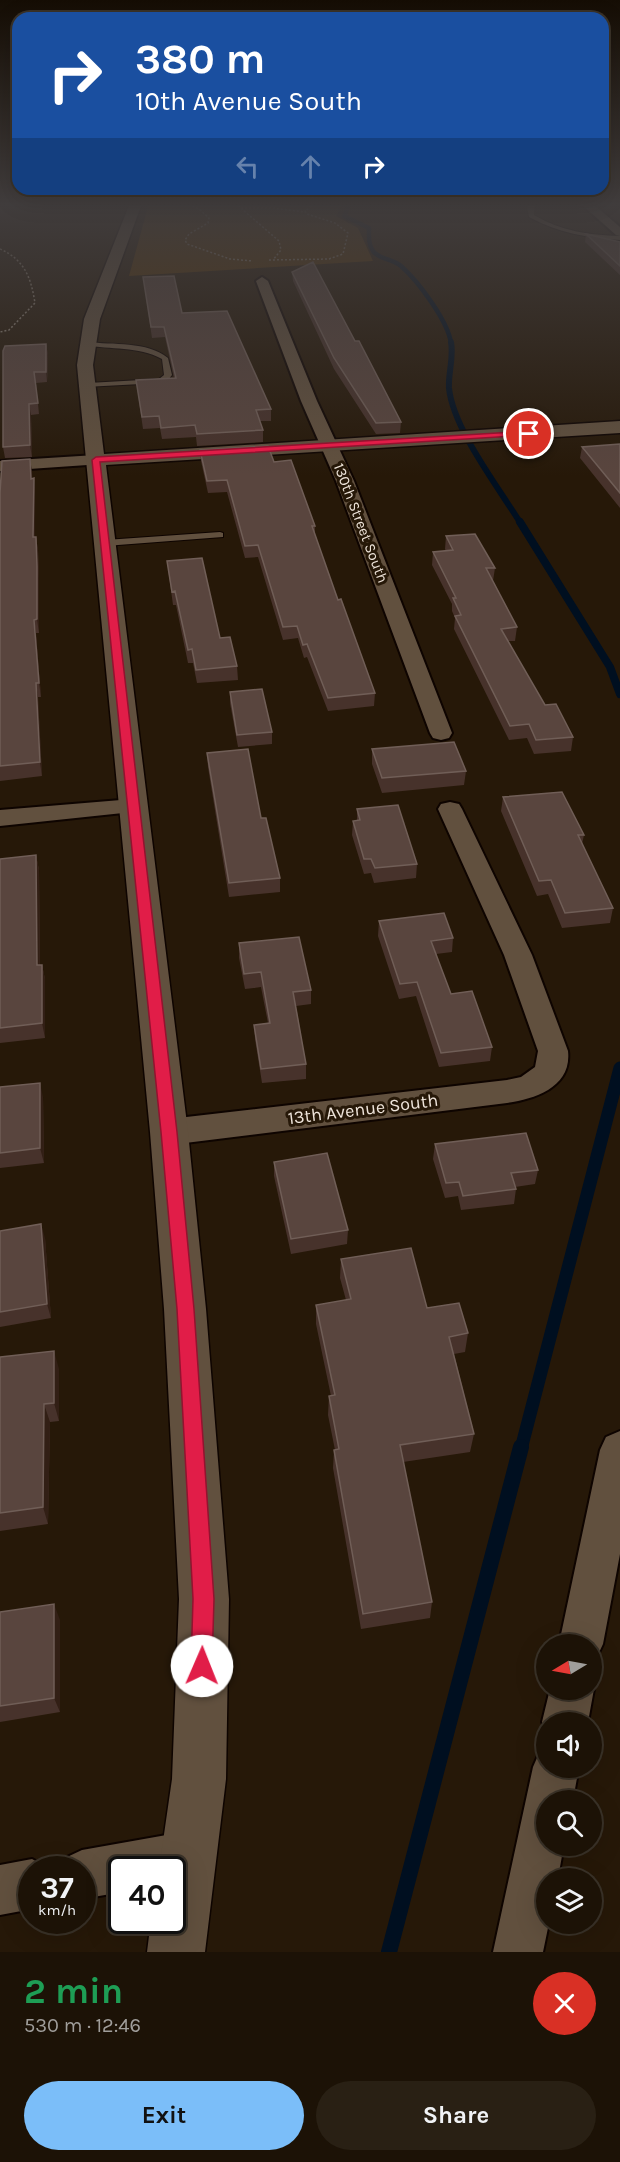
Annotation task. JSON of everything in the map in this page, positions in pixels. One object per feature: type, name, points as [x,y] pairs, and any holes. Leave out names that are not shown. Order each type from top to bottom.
[{"type":"street","points":[[101,294],[92,319],[86,365],[169,1132],[185,1309],[204,1599],[199,1779],[176,1952]]},
{"type":"street","name":"130th Street South","points":[[267,294],[309,401],[330,445],[441,733]]},
{"type":"street","points":[[0,466],[620,427]]},
{"type":"street","points":[[0,818],[133,806]]},
{"type":"street","name":"13th Avenue South","points":[[169,1132],[427,1102],[522,1088],[538,1082],[550,1070],[555,1060],[553,1051],[518,955],[450,809]]},
{"type":"street","points":[[583,1634],[620,1450]]},
{"type":"street","points":[[96,1872],[189,1855]]},
{"type":"street","points":[[518,1952],[537,1856]]},
{"type":"street","points":[[0,1890],[18,1887]]},
{"type":"lane","points":[[87,344],[146,351],[160,355],[165,358],[168,375],[166,380],[160,381],[88,385]]},
{"type":"lane","points":[[105,543],[220,535]]},
{"type":"path","points":[[0,332],[9,330],[35,303],[34,294]]},
{"type":"building","points":[[146,294],[178,294],[182,313],[227,311],[271,409],[256,410],[263,430],[197,434],[195,425],[161,428],[159,416],[142,417],[136,380],[176,378],[164,327],[151,327]]},
{"type":"building","points":[[303,294],[330,294],[355,341],[359,341],[401,422],[376,423],[334,358]]},
{"type":"building","points":[[46,344],[46,372],[34,372],[38,403],[29,404],[30,445],[3,447],[3,351],[5,346]]},
{"type":"building","points":[[620,444],[620,493],[582,447]]},
{"type":"building","points":[[268,446],[274,462],[291,460],[338,600],[341,599],[375,693],[328,698],[307,644],[303,645],[297,626],[283,627],[258,545],[245,546],[227,480],[207,481],[200,450]]},
{"type":"building","points":[[30,459],[31,479],[34,478],[33,537],[36,537],[37,566],[37,619],[34,620],[39,683],[36,683],[40,762],[0,766],[2,461]]},
{"type":"building","points":[[475,534],[495,568],[486,568],[517,627],[501,629],[545,705],[556,704],[573,737],[536,740],[529,724],[510,726],[455,616],[461,615],[453,598],[456,598],[433,552],[453,550],[446,536]]},
{"type":"building","points":[[202,558],[220,638],[230,637],[237,666],[196,670],[192,649],[188,650],[175,591],[172,592],[167,561]]},
{"type":"building","points":[[262,689],[272,732],[237,735],[230,692]]},
{"type":"building","points":[[454,742],[466,771],[382,778],[372,749]]},
{"type":"building","points":[[248,749],[261,818],[266,818],[280,878],[229,883],[207,753]]},
{"type":"building","points":[[562,792],[584,835],[578,835],[613,908],[565,913],[551,880],[539,881],[503,797]]},
{"type":"building","points":[[398,805],[417,864],[375,868],[371,859],[364,859],[353,821],[360,820],[357,809]]},
{"type":"building","points":[[36,855],[37,965],[42,965],[42,1023],[0,1028],[0,859]]},
{"type":"building","points":[[444,913],[453,938],[431,941],[451,994],[472,991],[492,1047],[441,1053],[417,982],[400,984],[379,921]]},
{"type":"building","points":[[299,937],[311,990],[293,992],[306,1064],[261,1069],[254,1025],[270,1023],[261,972],[244,974],[239,943]]},
{"type":"building","points":[[40,1083],[40,1148],[0,1153],[0,1087]]},
{"type":"building","points":[[526,1133],[538,1170],[511,1173],[516,1189],[463,1196],[459,1182],[446,1183],[435,1144]]},
{"type":"building","points":[[327,1153],[348,1230],[291,1239],[274,1162]]},
{"type":"building","points":[[41,1224],[47,1304],[0,1312],[0,1231]]},
{"type":"building","points":[[411,1248],[427,1308],[459,1303],[468,1333],[449,1337],[474,1434],[400,1445],[432,1602],[363,1614],[334,1450],[339,1449],[329,1396],[335,1395],[316,1305],[351,1299],[341,1259]]},
{"type":"building","points":[[54,1351],[54,1403],[44,1404],[43,1507],[0,1513],[0,1357]]},
{"type":"building","points":[[54,1604],[54,1698],[0,1706],[0,1612]]},
{"type":"waterway","points":[[425,294],[444,324],[451,343]]},
{"type":"waterway","points":[[451,342],[449,388],[452,404],[478,458],[521,524]]},
{"type":"waterway","points":[[520,522],[610,667],[620,694]]},
{"type":"waterway","points":[[521,1449],[620,1068]]},
{"type":"waterway","points":[[389,1952],[521,1447]]},
{"type":"route","points":[[202,1666],[204,1599],[185,1309],[169,1132],[96,460],[529,434]]}]
